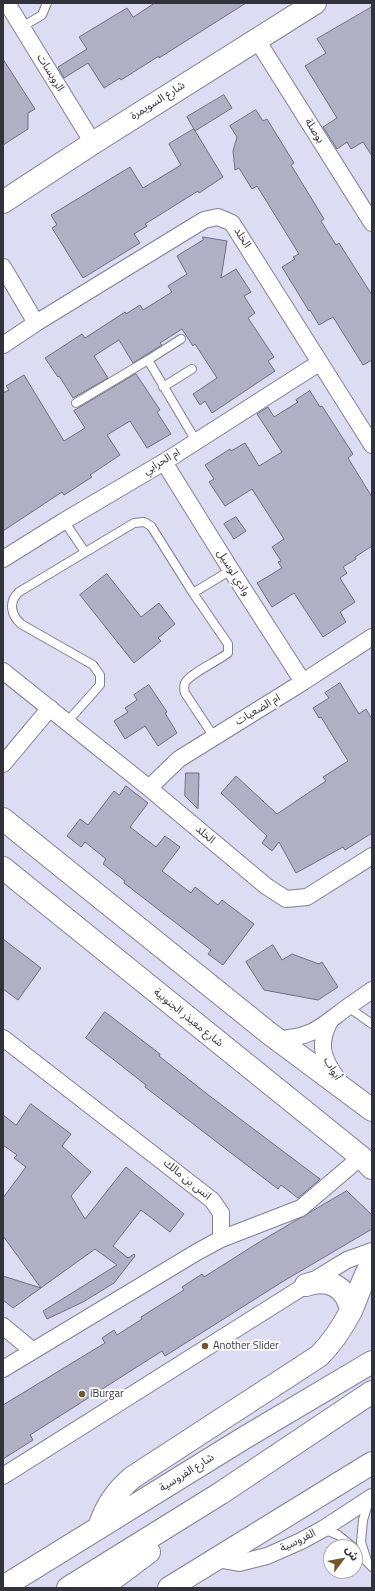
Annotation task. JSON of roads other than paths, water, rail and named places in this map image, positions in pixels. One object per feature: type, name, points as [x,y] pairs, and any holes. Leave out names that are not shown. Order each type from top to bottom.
[{"type":"main road","name":"شارع السويمرة","points":[[3,202],[93,143],[315,3]]},
{"type":"main road","points":[[3,819],[276,1039],[372,1110]]},
{"type":"main road","name":"شارع معيذر الجنوبية","points":[[3,868],[368,1162]]},
{"type":"main road","points":[[347,1093],[372,1119]]},
{"type":"main road","points":[[99,1528],[111,1500],[125,1484],[314,1360],[333,1341],[350,1311],[372,1263]]},
{"type":"main road","points":[[306,1285],[319,1282],[332,1284],[343,1292],[347,1298],[350,1311]]},
{"type":"main road","name":"شارع الفروسية","points":[[3,1587],[244,1438],[372,1362]]},
{"type":"main road","points":[[68,1588],[222,1493],[372,1392]]},
{"type":"main road","points":[[169,1588],[372,1463]]},
{"type":"main road","points":[[101,1588],[133,1565],[222,1493]]},
{"type":"street","name":"الرويسات","points":[[7,3],[93,143]]},
{"type":"street","name":"بوصلة","points":[[257,40],[372,223]]},
{"type":"street","name":"الخلد","points":[[3,345],[36,323],[204,220],[218,217],[232,223],[372,445]]},
{"type":"street","points":[[3,267],[36,323]]},
{"type":"street","name":"ام الحرابي","points":[[3,559],[164,462],[319,363]]},
{"type":"street","name":"وادي لوسيل","points":[[164,462],[303,682]]},
{"type":"street","name":"ام الضعيات","points":[[149,788],[179,759],[372,637]]},
{"type":"street","name":"الخلد","points":[[3,671],[149,788],[266,886],[286,899],[307,897],[372,856]]},
{"type":"street","points":[[4,764],[50,708]]},
{"type":"street","points":[[276,1039],[305,1035],[322,1027],[372,990]]},
{"type":"street","name":"أبواب","points":[[330,1021],[324,1036],[323,1052],[326,1062],[347,1093]]},
{"type":"street","name":"انس بن مالك","points":[[3,1038],[212,1200],[221,1213],[221,1239]]},
{"type":"street","points":[[3,1369],[221,1239],[301,1208],[368,1162]]},
{"type":"street","points":[[3,1476],[347,1260],[372,1251]]},
{"type":"street","points":[[3,1326],[32,1351]]},
{"type":"street","name":"الفروسية","points":[[217,1559],[239,1563],[257,1560],[301,1541],[371,1498]]},
{"type":"lane","points":[[22,27],[42,14],[47,3]]},
{"type":"lane","points":[[76,403],[148,360],[181,338]]},
{"type":"lane","points":[[148,360],[196,441]]},
{"type":"lane","points":[[163,387],[192,369]]},
{"type":"lane","points":[[64,521],[85,552]]},
{"type":"lane","points":[[67,722],[100,685],[100,675],[92,665],[21,624],[14,618],[11,604],[14,597],[19,592],[134,523],[144,522],[151,526],[193,593],[228,644],[228,653],[189,677],[184,684],[185,693],[214,737]]},
{"type":"lane","points":[[193,593],[231,570]]},
{"type":"lane","points":[[348,1007],[372,1024]]},
{"type":"lane","points":[[370,1564],[361,1542],[363,1520],[371,1498]]},
{"type":"lane","points":[[322,1529],[338,1535],[343,1539]]},
{"type":"place","name":"Another Slider","points":[[205,1346]]},
{"type":"place","name":"iBurgar","points":[[82,1394]]}]
